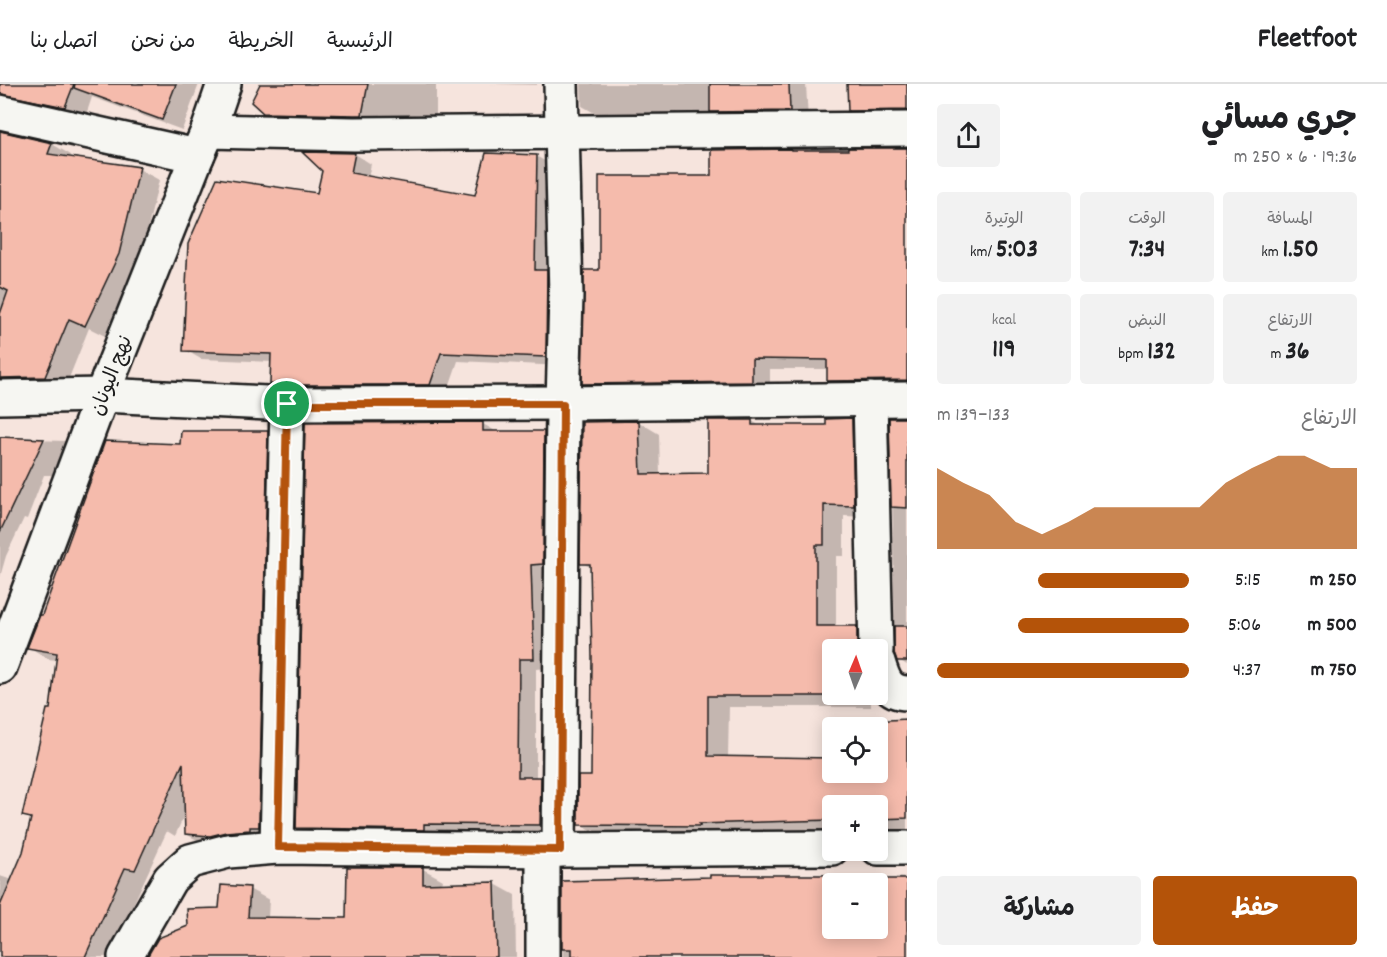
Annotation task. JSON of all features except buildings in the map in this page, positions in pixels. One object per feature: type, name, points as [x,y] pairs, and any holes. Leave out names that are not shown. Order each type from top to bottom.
[{"type":"street","name":"نهج اليونان","points":[[0,667],[102,395],[203,144],[224,84]]},
{"type":"street","points":[[543,957],[551,849],[566,296],[561,84]]},
{"type":"street","points":[[0,112],[203,144],[354,134],[907,129]]},
{"type":"street","points":[[0,398],[102,395],[287,404],[563,404],[907,399]]},
{"type":"street","points":[[870,399],[876,639]]},
{"type":"street","points":[[278,847],[287,404]]},
{"type":"street","points":[[888,685],[891,690],[907,693]]},
{"type":"street","points":[[125,957],[170,879],[190,861],[228,851],[278,847],[822,848]]},
{"type":"street","points":[[888,848],[907,848]]},
{"type":"route","points":[[287,404],[563,404],[560,850],[278,847],[287,404]]}]
